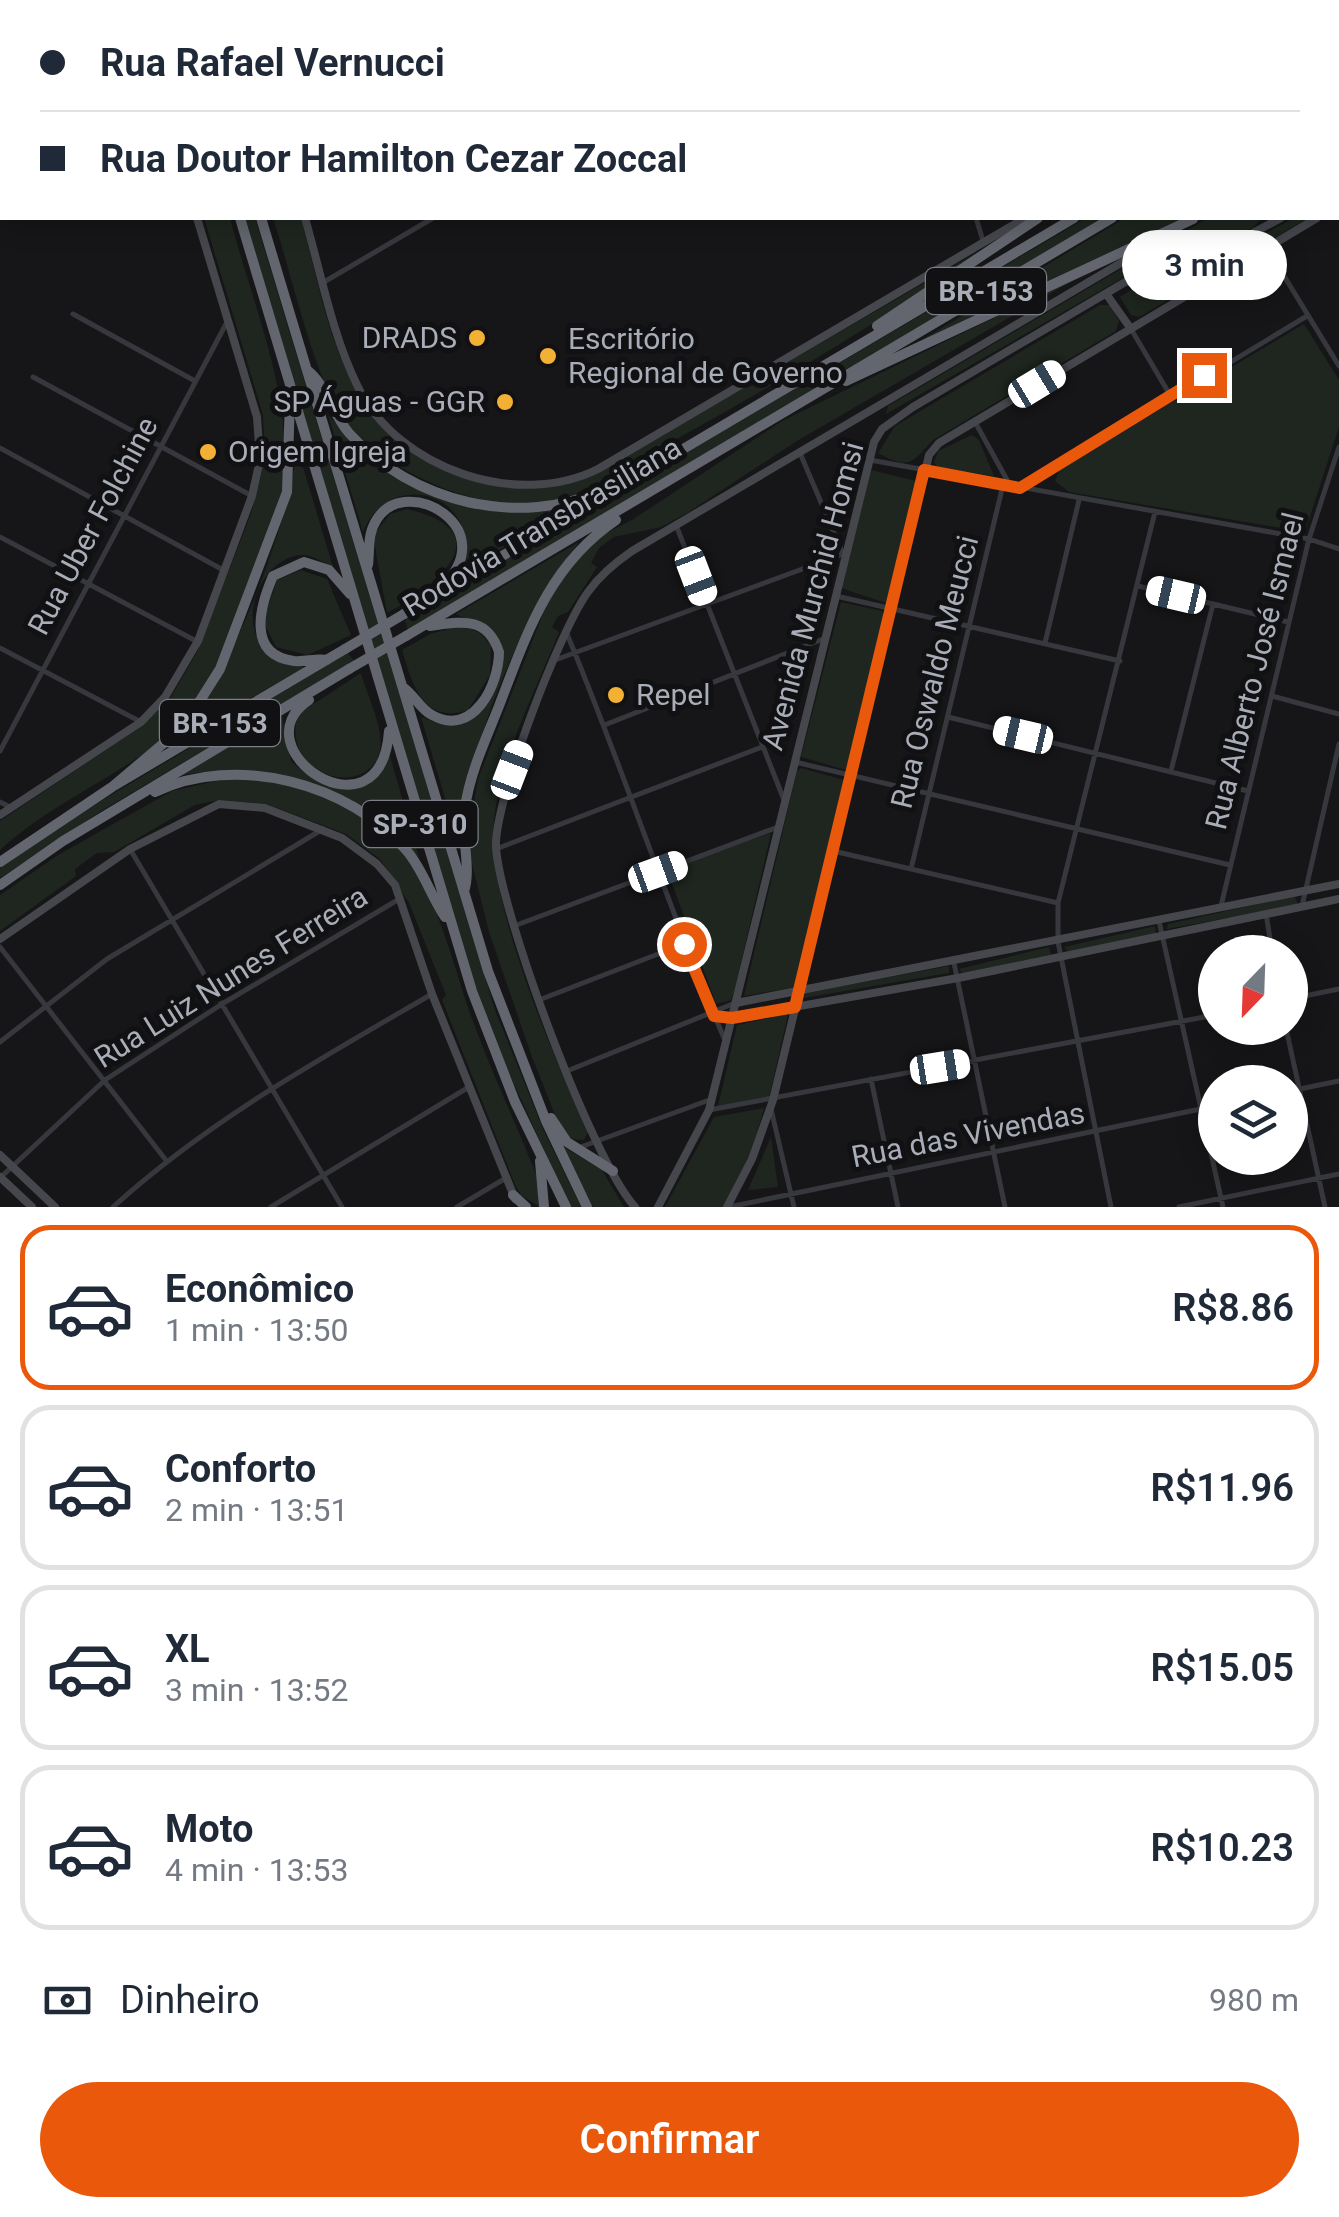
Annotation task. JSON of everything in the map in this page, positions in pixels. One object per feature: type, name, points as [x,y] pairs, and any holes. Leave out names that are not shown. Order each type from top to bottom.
[{"type":"highway","name":"SP-310","points":[[241,220],[452,928],[492,1044],[566,1207]]},
{"type":"highway","name":"SP-310","points":[[262,220],[504,1019],[588,1207]]},
{"type":"highway","points":[[850,349],[858,339],[1035,220]]},
{"type":"highway","name":"Rodovia Transbrasiliana","points":[[0,862],[112,787],[1071,220]]},
{"type":"highway","name":"Rodovia Transbrasiliana","points":[[0,885],[130,800],[1109,220]]},
{"type":"highway","points":[[835,381],[848,380],[1190,220]]},
{"type":"highway","points":[[307,370],[318,378],[334,414],[370,453],[394,471],[480,506],[529,510],[555,507],[633,478]]},
{"type":"highway","points":[[112,787],[184,726],[224,660],[287,492],[290,393]]},
{"type":"highway","points":[[464,893],[468,880],[462,827],[469,787],[533,620],[574,554],[640,498]]},
{"type":"highway","points":[[366,571],[375,521],[390,506],[420,503],[450,518],[462,536],[464,548],[456,570],[432,598]]},
{"type":"highway","points":[[328,660],[294,661],[269,649],[258,628],[262,602],[273,576],[304,562],[329,570],[352,596]]},
{"type":"highway","points":[[402,686],[428,714],[451,720],[474,712],[489,693],[499,652],[487,630],[463,620],[424,626]]},
{"type":"highway","points":[[312,692],[294,714],[290,741],[300,765],[328,780],[353,784],[375,773],[387,753],[390,720]]},
{"type":"highway","points":[[130,800],[189,778],[228,773],[263,775],[323,795],[374,820],[393,836],[409,853],[452,928]]},
{"type":"highway","points":[[536,1095],[560,1134],[613,1171]]},
{"type":"highway","points":[[540,1155],[544,1206]]},
{"type":"highway","points":[[512,1195],[522,1207]]},
{"type":"main road","points":[[0,815],[141,722],[165,697],[198,641],[252,496],[260,460],[257,417],[198,220]]},
{"type":"main road","points":[[306,220],[359,390],[380,417],[436,461],[502,485],[534,488],[577,479],[1021,220]]},
{"type":"main road","points":[[635,1207],[613,1171],[567,1071],[514,926],[496,849],[502,795],[566,631],[588,590],[614,563],[1191,220]]},
{"type":"main road","points":[[728,1207],[772,1105],[924,470],[940,443],[1313,220]]},
{"type":"main road","name":"Avenida Murchid Homsi","points":[[658,1207],[712,1100],[867,459],[882,429],[1144,270],[1223,248],[1267,222]]},
{"type":"main road","points":[[1108,295],[1132,329]]},
{"type":"main road","points":[[871,411],[882,421],[882,429]]},
{"type":"main road","points":[[0,939],[130,849],[196,812],[219,804],[247,805],[323,829],[377,864],[400,898],[432,994],[512,1195]]},
{"type":"main road","points":[[736,1003],[1339,884]]},
{"type":"main road","points":[[732,1018],[1061,958],[1339,899]]},
{"type":"main road","points":[[0,1154],[55,1207]]},
{"type":"main road","points":[[0,1177],[32,1207]]},
{"type":"street","points":[[324,282],[430,220]]},
{"type":"street","points":[[977,220],[983,241]]},
{"type":"street","points":[[1267,248],[1339,366]]},
{"type":"street","points":[[73,314],[195,382]]},
{"type":"street","points":[[1020,488],[1307,316]]},
{"type":"street","name":"Rua Uber Folchine","points":[[0,751],[227,322]]},
{"type":"street","points":[[1132,329],[1170,395]]},
{"type":"street","points":[[32,377],[252,496]]},
{"type":"street","points":[[974,422],[1012,487]]},
{"type":"street","points":[[0,448],[224,571]]},
{"type":"street","name":"Rua Alberto José Ismael","points":[[1221,906],[1309,539],[1339,448]]},
{"type":"street","points":[[556,660],[843,554],[800,453]]},
{"type":"street","points":[[867,459],[1309,539],[1339,549]]},
{"type":"street","name":"Rua Oswaldo Meucci","points":[[910,868],[1003,486]]},
{"type":"street","points":[[1045,643],[1080,500]]},
{"type":"street","points":[[1111,1207],[1058,942],[1058,903],[1155,512]]},
{"type":"street","points":[[676,526],[784,800]]},
{"type":"street","points":[[0,537],[198,641]]},
{"type":"street","points":[[1138,586],[1288,622]]},
{"type":"street","points":[[833,595],[1120,661]]},
{"type":"street","points":[[1171,772],[1213,604]]},
{"type":"street","points":[[566,631],[606,724],[684,944],[726,1042]]},
{"type":"street","points":[[606,724],[823,639]]},
{"type":"street","points":[[0,648],[141,722]]},
{"type":"street","points":[[1272,696],[1339,714]]},
{"type":"street","points":[[948,718],[1248,790]]},
{"type":"street","points":[[1302,906],[1339,744]]},
{"type":"street","points":[[496,849],[762,748]]},
{"type":"street","points":[[793,761],[1230,865]]},
{"type":"street","points":[[0,802],[10,808]]},
{"type":"street","points":[[514,926],[778,827]]},
{"type":"street","points":[[0,1042],[45,1003],[170,919],[323,829]]},
{"type":"street","points":[[130,849],[342,1207]]},
{"type":"street","points":[[833,851],[1058,903]]},
{"type":"street","name":"Rua Luiz Nunes Ferreira","points":[[0,1177],[105,1080],[222,1004],[400,898]]},
{"type":"street","points":[[1266,914],[1269,935]]},
{"type":"street","points":[[1159,922],[1198,1091]]},
{"type":"street","points":[[540,1000],[684,944]]},
{"type":"street","points":[[0,948],[166,1159]]},
{"type":"street","points":[[954,963],[1004,1207]]},
{"type":"street","points":[[1308,995],[1339,988]]},
{"type":"street","points":[[113,1207],[166,1159],[273,1087],[432,994]]},
{"type":"street","points":[[567,1071],[714,1016],[736,1003]]},
{"type":"street","points":[[714,1016],[732,1018]]},
{"type":"street","points":[[709,1110],[772,1105],[871,1079],[1198,1019]]},
{"type":"street","points":[[871,1079],[898,1207]]},
{"type":"street","points":[[1308,1088],[1339,1081]]},
{"type":"street","points":[[271,1207],[469,1087]]},
{"type":"street","points":[[577,1149],[712,1100]]},
{"type":"street","points":[[772,1105],[794,1207]]},
{"type":"street","name":"Rua das Vivendas","points":[[728,1207],[1198,1109]]},
{"type":"street","points":[[1308,1130],[1325,1207]]},
{"type":"street","points":[[1180,1207],[1339,1174]]},
{"type":"street","points":[[1216,1175],[1223,1207]]},
{"type":"street","points":[[458,1207],[506,1178]]},
{"type":"shaded area","points":[[205,220],[231,220],[270,354],[283,423],[282,494],[236,624],[221,658],[186,716],[146,752],[40,819],[0,850],[0,821],[136,730],[171,697],[197,652],[251,514],[265,459],[263,415]]},
{"type":"shaded area","points":[[246,220],[256,220],[495,1010],[544,1131],[581,1207],[570,1207],[509,1073],[475,984]]},
{"type":"shaded area","points":[[274,220],[302,220],[335,344],[364,402],[383,427],[408,448],[481,478],[530,488],[562,485],[596,473],[1023,226],[897,309],[612,477],[576,493],[537,503],[512,504],[456,492],[400,467],[375,450],[339,411],[319,369]]},
{"type":"shaded area","points":[[1083,220],[1099,220],[408,630],[405,620]]},
{"type":"shaded area","points":[[1122,220],[1180,220],[910,347]]},
{"type":"shaded area","points":[[1205,220],[1259,220],[1227,242],[1154,260],[886,414],[888,406]]},
{"type":"shaded area","points":[[1290,220],[1305,220],[1139,317],[1131,315],[1120,297],[1164,269],[1228,253]]},
{"type":"shaded area","points":[[1084,274],[797,441],[687,513],[661,527],[614,537],[599,548],[591,563],[597,567],[568,612],[558,616],[552,627],[559,632],[503,772],[494,820],[494,854],[500,893],[525,978],[588,1132],[584,1140],[570,1139],[557,1120],[532,1057],[489,932],[467,844],[478,779],[550,596],[578,557],[604,534],[632,520],[782,421]]},
{"type":"shaded area","points":[[1100,305],[1110,305],[1119,321],[1116,331],[933,440],[910,462],[898,462],[878,453],[895,426]]},
{"type":"shaded area","points":[[1304,324],[1339,380],[1339,427],[1305,532],[1069,492],[1055,481],[1060,469]]},
{"type":"shaded area","points":[[328,415],[370,461],[390,473],[506,512],[572,508],[461,572],[466,545],[461,523],[449,507],[432,498],[413,495],[393,499],[376,511],[363,532]]},
{"type":"shaded area","points":[[972,435],[979,440],[994,476],[937,467],[934,462],[938,451]]},
{"type":"shaded area","points":[[297,447],[333,567],[307,555],[285,559],[259,588],[253,607],[254,627],[262,645],[278,659],[305,667],[172,744],[214,683],[252,603],[282,519]]},
{"type":"shaded area","points":[[871,470],[916,481],[886,603],[841,588]]},
{"type":"shaded area","points":[[407,509],[436,519],[452,531],[456,545],[452,560],[440,575],[387,613],[373,536],[390,514]]},
{"type":"shaded area","points":[[579,542],[536,608],[500,684],[473,765],[458,842],[421,717],[440,724],[461,724],[497,686],[494,632],[456,614]]},
{"type":"shaded area","points":[[301,570],[327,579],[351,635],[308,655],[276,647],[263,621],[277,580]]},
{"type":"shaded area","points":[[841,602],[882,611],[884,617],[846,770],[801,757]]},
{"type":"shaded area","points":[[463,625],[480,633],[491,645],[490,675],[468,710],[441,712],[422,699],[402,650],[430,634]]},
{"type":"shaded area","points":[[348,653],[354,661],[98,813],[0,878],[0,868],[31,843]]},
{"type":"shaded area","points":[[361,673],[377,722],[380,750],[373,765],[360,774],[328,775],[301,754],[296,736],[298,714]]},
{"type":"shaded area","points":[[282,716],[291,761],[303,772],[330,785],[357,786],[369,781],[390,756],[419,858],[368,821],[280,777],[235,771],[182,775]]},
{"type":"shaded area","points":[[801,768],[844,780],[795,987],[744,996],[797,771]]},
{"type":"shaded area","points":[[238,776],[326,797],[359,813],[395,843],[413,866],[439,919],[477,1032],[539,1181],[538,1206],[516,1187],[442,1000],[446,995],[409,903],[380,859],[346,834],[267,804],[219,800],[195,805],[114,852],[97,853],[75,869],[76,876],[0,931],[0,895],[58,855],[172,791]]},
{"type":"shaded area","points":[[771,833],[735,989],[731,1000],[716,1004],[667,870]]},
{"type":"shaded area","points":[[1295,896],[1298,905],[1167,929],[1168,924]]},
{"type":"shaded area","points":[[1155,926],[1156,934],[1068,951],[1064,947]]},
{"type":"shaded area","points":[[1049,947],[1051,955],[962,973],[959,969]]},
{"type":"shaded area","points":[[949,966],[949,973],[804,998],[806,993]]},
{"type":"shaded area","points":[[788,1014],[769,1098],[718,1106],[737,1025]]},
{"type":"shaded area","points":[[764,1108],[752,1151],[723,1207],[665,1207],[714,1117]]},
{"type":"shaded area","points":[[771,1137],[778,1187],[748,1190]]},
{"type":"shaded area","points":[[562,1146],[602,1170],[624,1207],[593,1207]]},
{"type":"place","name":"DRADS","points":[[477,338]]},
{"type":"place","name":"Escritório Regional de Governo","points":[[548,356]]},
{"type":"place","name":"SP Águas - GGR","points":[[505,402]]},
{"type":"place","name":"Origem Igreja","points":[[208,452]]},
{"type":"place","name":"Repel","points":[[616,695]]},
{"type":"route","points":[[684,944],[714,1016],[732,1018],[795,1007],[924,470],[1020,488],[1204,375]]}]
